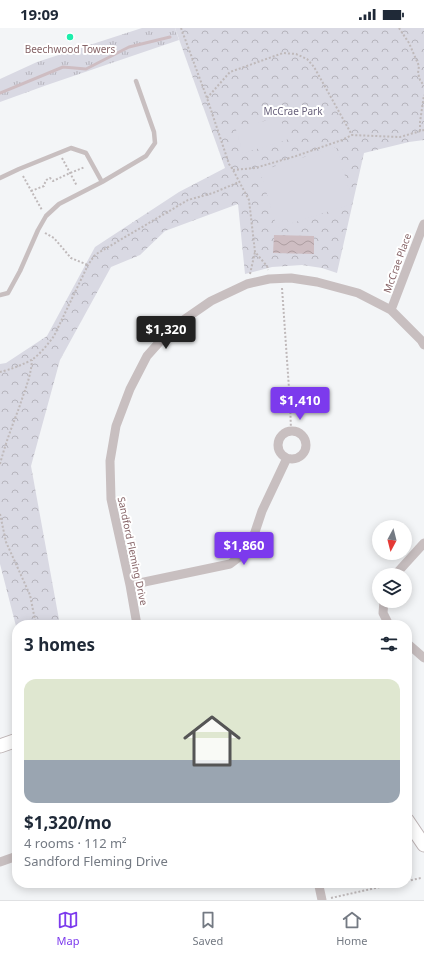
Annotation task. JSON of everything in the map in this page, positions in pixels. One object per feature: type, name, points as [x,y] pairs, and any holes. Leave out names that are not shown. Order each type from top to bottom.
[{"type":"street","name":"McCrae Place","points":[[391,310],[424,224]]},
{"type":"street","name":"Sandford Fleming Drive","points":[[136,620],[111,499],[110,461],[116,426],[130,389],[147,356],[172,328],[211,301],[247,284],[269,279],[291,278],[317,282],[358,293],[391,310],[422,340],[424,345]]},
{"type":"street","points":[[290,430],[297,431],[305,438],[305,450],[298,458],[286,458],[279,453],[277,448],[279,437],[283,433],[290,430]]},
{"type":"street","points":[[130,585],[230,564],[246,552],[262,511],[286,458]]},
{"type":"street","points":[[401,568],[424,543]]},
{"type":"street","points":[[383,608],[383,613],[386,620]]},
{"type":"street","points":[[412,647],[424,658]]},
{"type":"street","points":[[0,746],[12,742]]},
{"type":"street","points":[[412,827],[424,845]]},
{"type":"street","points":[[0,862],[12,858]]},
{"type":"street","points":[[319,888],[322,900]]},
{"type":"lane","points":[[0,295],[8,293],[46,216],[59,204],[102,182],[146,156],[155,143],[154,132],[136,81]]},
{"type":"lane","points":[[0,178],[18,169],[71,148],[86,153],[102,182]]},
{"type":"path","points":[[182,28],[229,164],[249,200],[255,252],[247,284]]},
{"type":"path","points":[[399,28],[419,66],[418,73],[424,86]]},
{"type":"path","points":[[207,98],[230,72],[283,53],[296,54],[307,59],[314,67],[352,134]]},
{"type":"path","points":[[420,131],[424,95]]},
{"type":"path","points":[[233,170],[255,168],[296,156],[342,140],[352,134],[400,137],[424,130]]},
{"type":"path","points":[[59,153],[80,192]]},
{"type":"path","points":[[32,191],[44,186],[47,179],[50,178],[53,181],[92,164]]},
{"type":"path","points":[[18,169],[46,216]]},
{"type":"path","points":[[0,372],[32,360],[48,345],[94,256],[188,200],[213,193],[239,182]]},
{"type":"path","points":[[38,230],[54,238],[71,258],[88,265]]},
{"type":"path","points":[[255,252],[267,266],[269,279]]},
{"type":"path","points":[[282,279],[290,403],[290,430]]},
{"type":"path","points":[[0,464],[6,442],[29,380],[32,369],[32,360]]},
{"type":"path","points":[[0,514],[6,542],[30,595],[35,620]]},
{"type":"path","points":[[412,880],[421,878]]},
{"type":"path","points":[[322,900],[376,888]]},
{"type":"green space","points":[[142,28],[175,28],[179,40],[0,102],[0,79],[37,62]]},
{"type":"green space","name":"McCrae Park","points":[[175,28],[424,28],[424,140],[409,142],[364,153],[337,273],[322,268],[302,265],[272,267],[245,274],[238,204],[165,231],[140,255],[111,267],[60,360],[31,466],[59,620],[14,620],[0,564],[0,364],[6,363],[47,336],[95,247],[179,192],[225,168]]},
{"type":"green space","points":[[280,116],[287,140],[243,153],[236,130]]},
{"type":"green space","points":[[336,147],[351,195],[348,205],[277,228],[260,171]]},
{"type":"water","points":[[274,235],[314,236],[314,254],[273,253]]},
{"type":"waterway","points":[[0,93],[63,67],[86,69],[129,47],[170,37]]},
{"type":"place","name":"Beechwood Towers","points":[[70,37]]}]
